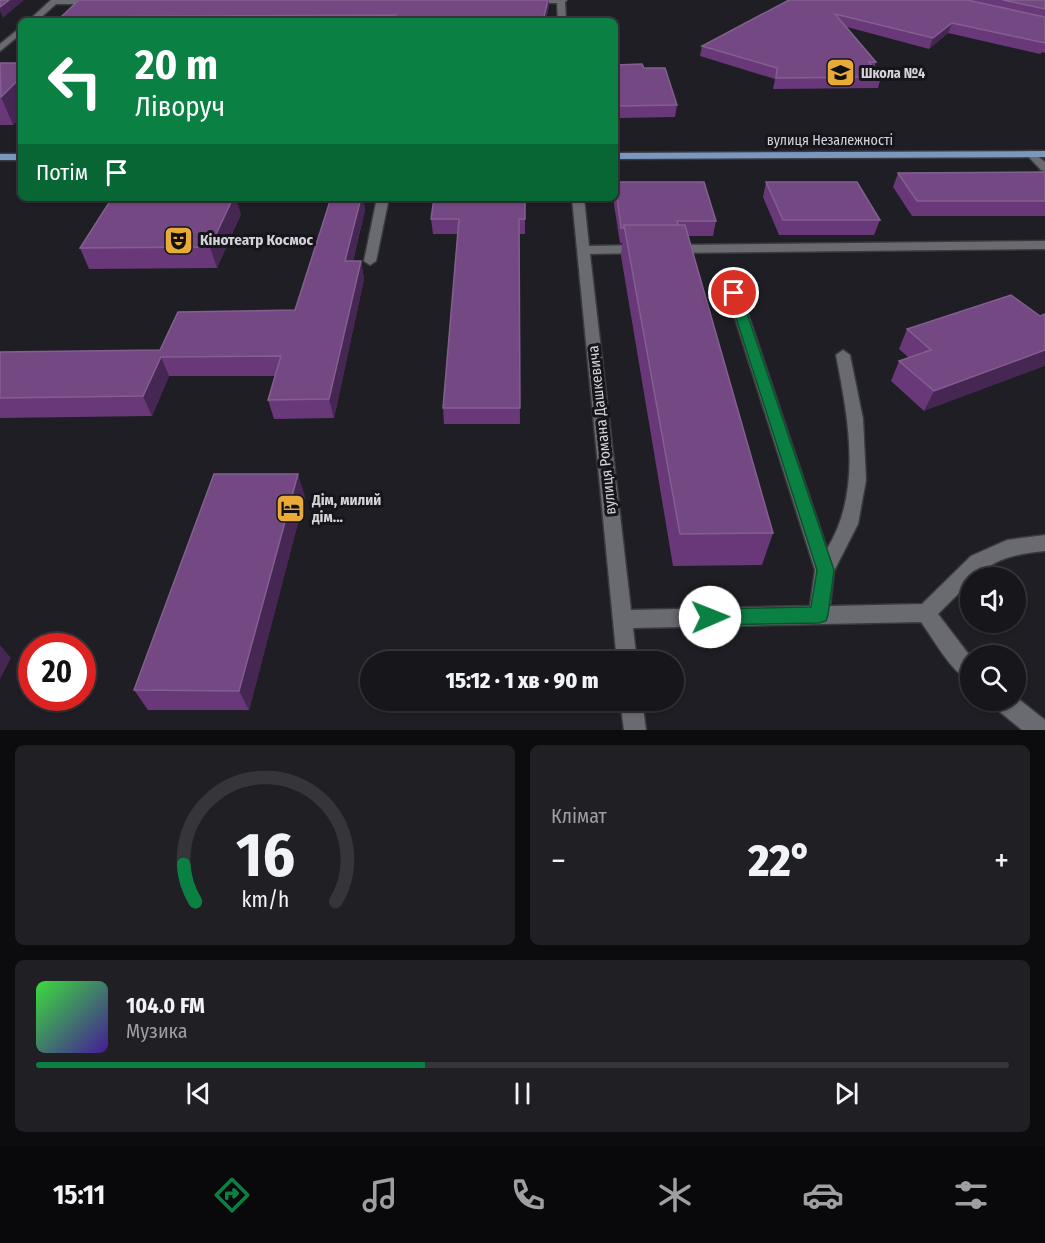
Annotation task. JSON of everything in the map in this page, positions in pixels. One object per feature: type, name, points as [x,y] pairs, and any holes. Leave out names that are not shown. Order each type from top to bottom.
[{"type":"main road","name":"вулиця Незалежності","points":[[618,156],[1045,154]]},
{"type":"main road","points":[[0,158],[18,157]]},
{"type":"street","points":[[35,18],[55,1],[109,2]]},
{"type":"street","points":[[525,1],[562,1],[562,18]]},
{"type":"street","points":[[0,48],[18,33]]},
{"type":"street","points":[[1031,154],[1045,168]]},
{"type":"street","points":[[370,261],[382,201]]},
{"type":"street","name":"вулиця Романа Дашкевича","points":[[578,201],[626,651]]},
{"type":"street","points":[[583,250],[1045,245]]},
{"type":"street","points":[[734,293],[825,570]]},
{"type":"street","points":[[819,615],[825,570],[848,526],[855,488],[859,444],[843,355]]},
{"type":"street","points":[[623,619],[926,613],[978,562],[1007,548],[1045,543]]},
{"type":"street","points":[[926,613],[960,660]]},
{"type":"street","points":[[633,711],[635,730]]},
{"type":"street","points":[[1016,711],[1040,730]]},
{"type":"building","points":[[0,0],[9,0],[0,7]]},
{"type":"building","points":[[79,0],[548,0],[544,18],[395,18],[396,15],[61,17]]},
{"type":"building","points":[[789,0],[967,0],[1045,17],[1045,43],[952,23],[933,38],[835,14],[876,62],[869,62],[881,77],[776,78],[777,68],[702,46]]},
{"type":"building","points":[[1003,0],[1045,0],[1045,9]]},
{"type":"building","points":[[0,63],[18,63],[18,80],[1,97]]},
{"type":"building","points":[[642,64],[644,68],[665,68],[677,105],[620,106],[618,65]]},
{"type":"building","points":[[1045,172],[1045,201],[917,201],[898,173]]},
{"type":"building","points":[[618,182],[704,182],[716,221],[677,221],[678,225],[624,225],[624,228],[621,228]]},
{"type":"building","points":[[766,182],[857,182],[880,220],[783,220]]},
{"type":"building","points":[[110,201],[232,201],[210,247],[80,248]]},
{"type":"building","points":[[330,201],[360,201],[345,261],[361,261],[329,399],[268,400],[281,356],[161,357],[143,396],[0,398],[0,352],[160,350],[178,312],[295,310]]},
{"type":"building","points":[[434,201],[525,201],[525,219],[519,219],[520,408],[443,408],[459,219],[431,219]]},
{"type":"building","points":[[624,225],[685,225],[773,533],[680,534]]},
{"type":"building","points":[[1011,295],[1040,316],[1045,314],[1045,350],[934,391],[899,361],[931,350],[907,329]]},
{"type":"building","points":[[214,474],[298,474],[239,691],[134,690]]},
{"type":"place","name":"Школа №4","points":[[840,73]]},
{"type":"place","name":"Кінотеатр Космос","points":[[179,240]]},
{"type":"place","name":"Дім, милий дім...","points":[[291,509]]},
{"type":"route","points":[[710,617],[819,615],[825,570],[734,293]]}]
